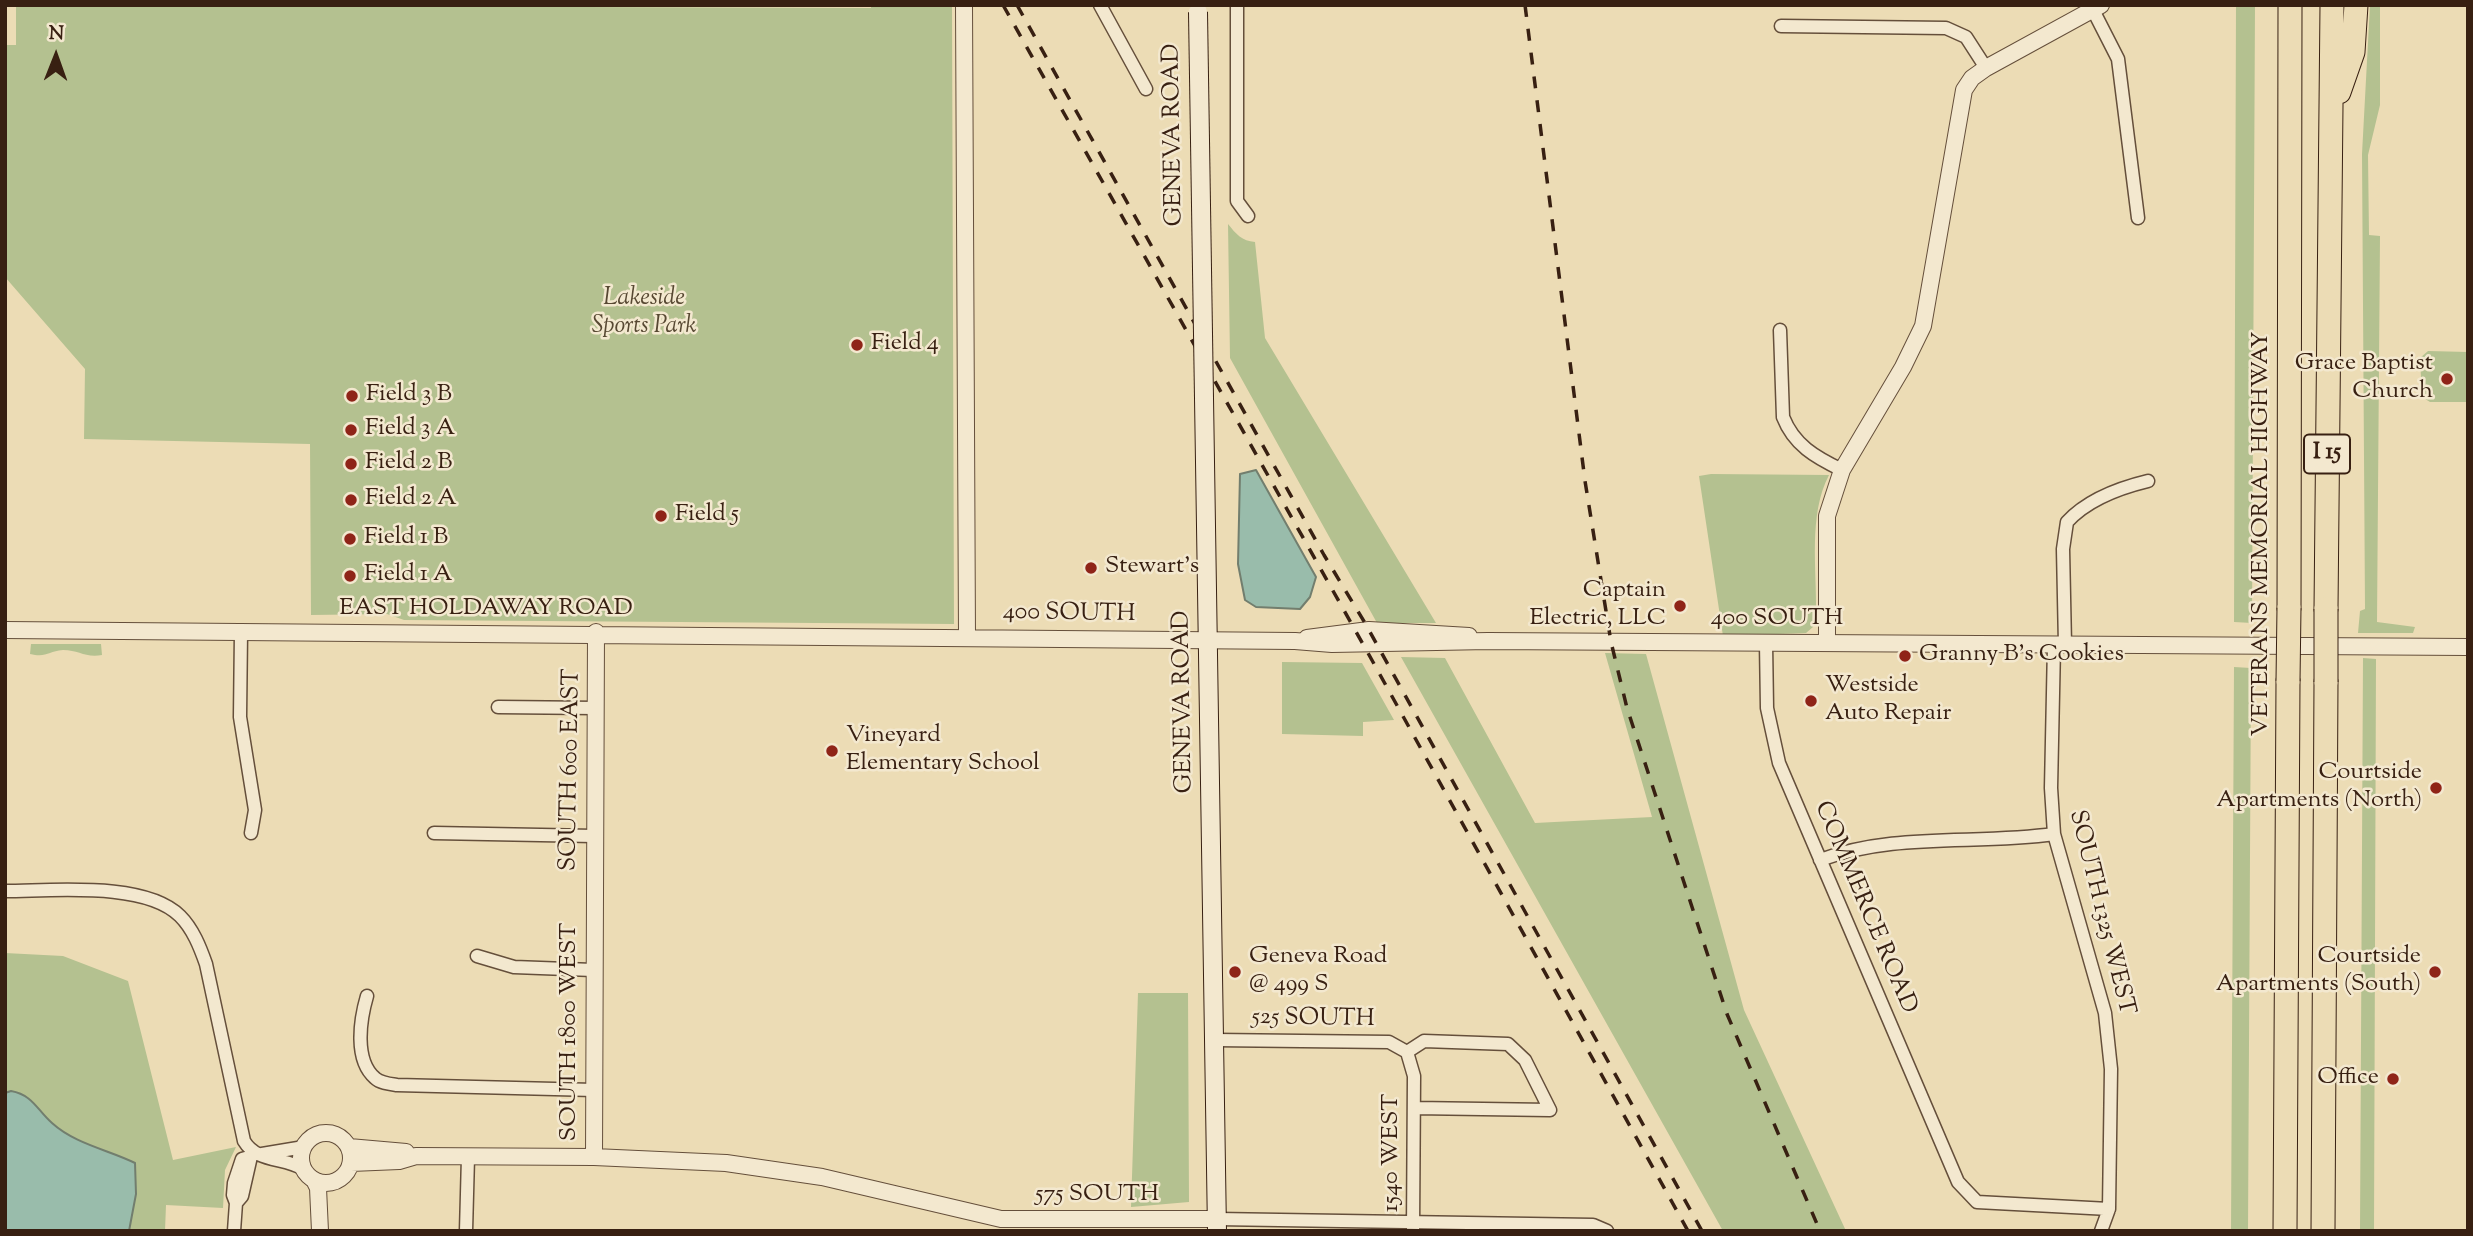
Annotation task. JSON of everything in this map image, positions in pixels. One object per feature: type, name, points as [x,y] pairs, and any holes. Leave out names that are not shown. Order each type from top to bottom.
[{"type":"highway","points":[[2276,5],[2291,127]]},
{"type":"highway","name":"VETERANS MEMORIAL HIGHWAY","points":[[2286,1231],[2290,5]]},
{"type":"highway","name":"I 15","points":[[2323,1231],[2332,5]]},
{"type":"highway","points":[[2333,108],[2353,52],[2356,5]]},
{"type":"main road","name":"GENEVA ROAD","points":[[1198,9],[1217,1225]]},
{"type":"street","points":[[964,5],[968,637]]},
{"type":"street","points":[[1100,5],[1146,89]]},
{"type":"street","points":[[1237,5],[1237,201],[1248,216]]},
{"type":"street","points":[[1828,643],[1827,516],[1842,470],[1903,368],[1923,326],[1961,99],[1972,78],[2097,8],[2118,59],[2138,218]]},
{"type":"street","points":[[1781,26],[1925,25],[1946,28],[1966,37],[1976,48],[1986,68]]},
{"type":"street","points":[[1780,330],[1783,417],[1788,430],[1809,452],[1842,470]]},
{"type":"street","name":"SOUTH 1325 WEST","points":[[2101,1231],[2109,1209],[2111,1069],[2105,1013],[2054,834],[2051,789],[2063,549],[2067,522],[2090,503],[2123,487],[2148,481]]},
{"type":"street","name":"EAST HOLDAWAY ROAD","points":[[5,630],[596,632],[968,637]]},
{"type":"street","points":[[242,632],[240,717],[255,810],[251,833]]},
{"type":"street","name":"SOUTH 600 EAST","points":[[593,908],[596,632]]},
{"type":"street","name":"400 SOUTH","points":[[968,637],[1295,640],[1332,645],[1488,641],[2468,647]]},
{"type":"street","name":"COMMERCE ROAD","points":[[1766,643],[1767,708],[1779,764],[1958,1182],[1977,1202],[2109,1209]]},
{"type":"street","points":[[498,707],[596,708]]},
{"type":"street","points":[[434,833],[594,836]]},
{"type":"street","points":[[1820,860],[1852,848],[1892,842],[1947,843],[2054,834]]},
{"type":"street","points":[[5,891],[109,891],[151,899],[180,915],[195,937],[206,964],[234,1084],[241,1133],[255,1154],[270,1160],[286,1161],[309,1174],[335,1182]]},
{"type":"street","name":"SOUTH 1800 WEST","points":[[593,908],[594,1157]]},
{"type":"street","points":[[477,956],[514,967],[593,970]]},
{"type":"street","points":[[367,996],[362,1014],[362,1045],[364,1063],[376,1080],[397,1085],[594,1090]]},
{"type":"street","name":"525 SOUTH","points":[[1215,1040],[1389,1042],[1407,1052],[1414,1076]]},
{"type":"street","name":"525 SOUTH","points":[[1407,1052],[1424,1041],[1508,1044],[1525,1060],[1550,1110],[1415,1108]]},
{"type":"street","name":"1540 WEST","points":[[1413,1227],[1414,1076]]},
{"type":"street","points":[[323,1133],[340,1137],[350,1155],[348,1171],[335,1182],[321,1224],[318,1188],[309,1174],[304,1147],[309,1140],[323,1133]]},
{"type":"street","points":[[234,1231],[236,1203],[233,1195],[236,1170],[242,1159],[255,1154],[304,1147]]},
{"type":"street","name":"575 SOUTH","points":[[350,1155],[399,1161],[416,1156],[594,1157],[726,1163],[822,1177],[1001,1219],[1413,1227],[1593,1225],[1607,1229]]},
{"type":"street","points":[[466,1231],[468,1157]]},
{"type":"green space","name":"Lakeside Sports Park","points":[[16,5],[871,8],[871,5],[952,5],[954,624],[404,620],[387,614],[311,615],[310,444],[84,439],[85,369],[5,277],[5,45],[16,45]]},
{"type":"green space","points":[[2236,5],[2255,5],[2252,623],[2234,622]]},
{"type":"green space","points":[[2370,5],[2380,5],[2380,105],[2368,155],[2369,235],[2380,236],[2377,622],[2415,627],[2413,633],[2358,633],[2360,611],[2365,609],[2362,154]]},
{"type":"green space","points":[[1228,224],[1246,240],[1255,242],[1265,338],[1436,623],[1377,623],[1230,358]]},
{"type":"green space","points":[[2428,351],[2468,352],[2468,402],[2430,402],[2422,397],[2420,358]]},
{"type":"green space","points":[[1829,475],[1822,491],[1816,525],[1816,613],[1813,627],[1806,633],[1723,636],[1699,476]]},
{"type":"green space","points":[[31,644],[101,644],[102,655],[63,650],[36,655],[30,654]]},
{"type":"green space","points":[[1605,653],[1646,654],[1744,1010],[1846,1231],[1723,1231],[1401,657],[1445,658],[1535,823],[1652,817]]},
{"type":"green space","points":[[2363,658],[2376,659],[2374,1231],[2360,1231]]},
{"type":"green space","points":[[1282,662],[1362,663],[1394,720],[1363,722],[1363,736],[1282,734]]},
{"type":"green space","points":[[2234,667],[2251,668],[2248,1231],[2231,1231]]},
{"type":"green space","points":[[5,953],[63,956],[128,981],[173,1160],[236,1147],[225,1170],[223,1208],[166,1205],[165,1231],[5,1231]]},
{"type":"green space","points":[[1138,993],[1188,993],[1189,1202],[1131,1207]]},
{"type":"shaded area","points":[[1256,470],[1316,577],[1310,597],[1300,609],[1256,607],[1245,600],[1238,564],[1240,474]]},
{"type":"shaded area","points":[[11,1091],[30,1099],[52,1123],[71,1136],[135,1163],[136,1194],[129,1231],[5,1231],[5,1093]]},
{"type":"railway","points":[[1003,5],[1368,653],[1688,1231]]},
{"type":"railway","points":[[1017,5],[1324,555],[1365,623],[1702,1231]]},
{"type":"railway","points":[[1525,5],[1585,481],[1611,642],[1627,708],[1727,1014],[1820,1231]]},
{"type":"place","name":"Field 4","points":[[857,345]]},
{"type":"place","name":"Grace Baptist Church","points":[[2447,379]]},
{"type":"place","name":"Field 3 B","points":[[352,396]]},
{"type":"place","name":"Field 3 A","points":[[351,430]]},
{"type":"place","name":"Field 2 B","points":[[351,464]]},
{"type":"place","name":"Field 2 A","points":[[351,500]]},
{"type":"place","name":"Field 5","points":[[661,516]]},
{"type":"place","name":"Field 1 B","points":[[350,539]]},
{"type":"place","name":"Stewart's","points":[[1091,568]]},
{"type":"place","name":"Field 1 A","points":[[350,576]]},
{"type":"place","name":"Captain Electric, LLC","points":[[1680,606]]},
{"type":"place","name":"Granny B's Cookies","points":[[1905,656]]},
{"type":"place","name":"Westside Auto Repair","points":[[1811,701]]},
{"type":"place","name":"Vineyard Elementary School","points":[[832,751]]},
{"type":"place","name":"Courtside Apartments (North)","points":[[2436,788]]},
{"type":"place","name":"Geneva Road @ 499 S","points":[[1235,972]]},
{"type":"place","name":"Courtside Apartments (South)","points":[[2435,972]]},
{"type":"place","name":"Office","points":[[2393,1079]]}]
